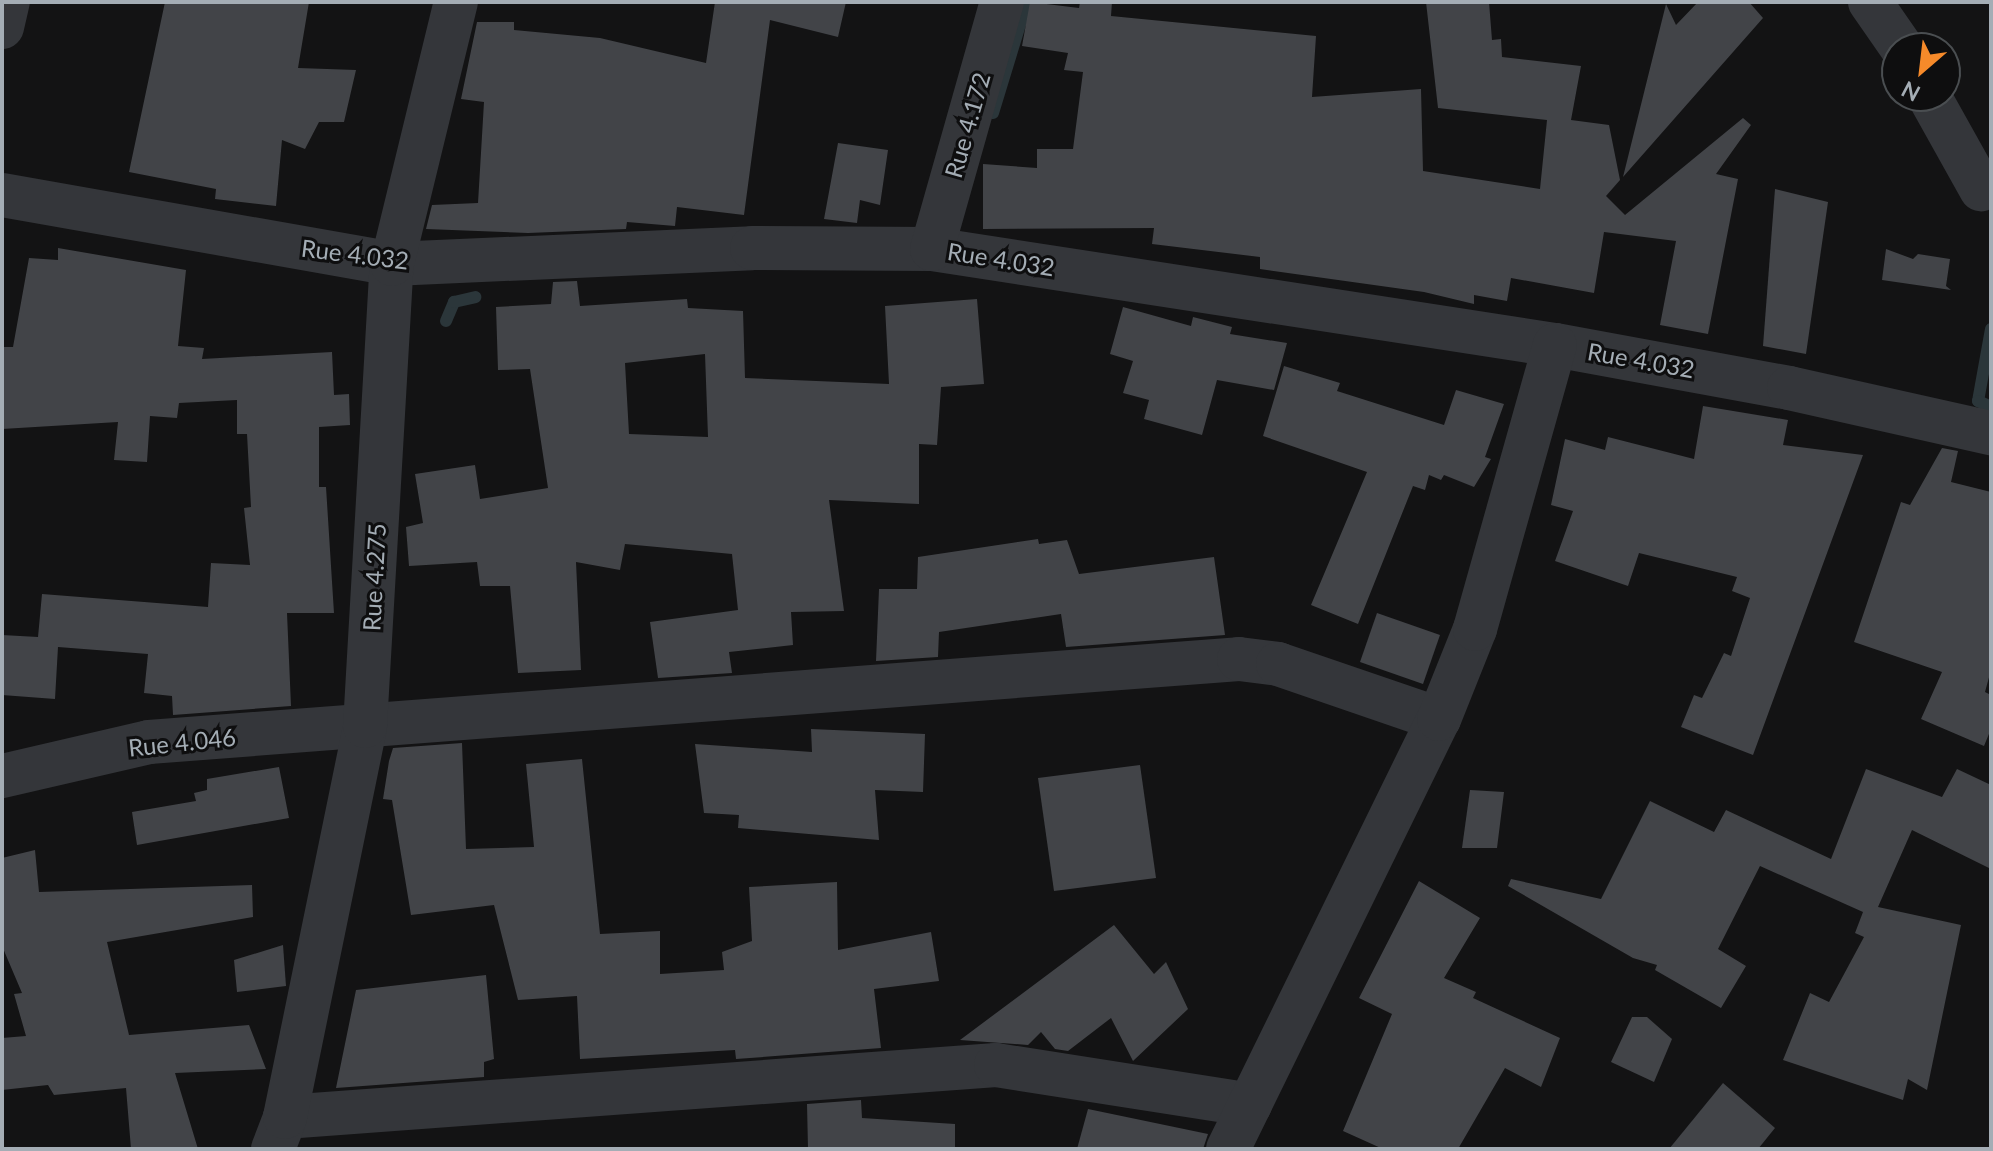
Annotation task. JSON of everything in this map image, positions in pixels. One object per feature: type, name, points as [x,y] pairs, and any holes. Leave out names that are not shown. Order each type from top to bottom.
[{"type":"street","points":[[2,27],[8,2]]},
{"type":"street","name":"Rue 4.275","points":[[279,1133],[365,726],[392,264],[456,2]]},
{"type":"street","name":"Rue 4.172","points":[[932,249],[1002,2]]},
{"type":"street","points":[[1870,2],[1891,32]]},
{"type":"street","points":[[1938,112],[1981,189]]},
{"type":"street","name":"Rue 4.032","points":[[2,195],[392,264],[752,248],[932,249],[1555,345],[1789,388],[1991,433]]},
{"type":"street","points":[[1228,1149],[1439,719],[1475,629],[1555,345]]},
{"type":"street","name":"Rue 4.046","points":[[2,776],[149,742],[1239,659],[1278,664],[1439,719]]},
{"type":"street","points":[[279,1133],[996,1065],[1250,1105]]},
{"type":"building","points":[[165,2],[309,2],[298,68],[356,70],[344,122],[319,122],[305,149],[282,140],[276,206],[215,199],[216,189],[129,172]]},
{"type":"building","points":[[715,2],[846,2],[838,37],[770,20],[744,215],[677,207],[675,226],[627,222],[626,229],[528,233],[426,229],[432,205],[478,203],[484,102],[461,99],[477,22],[514,22],[514,30],[600,38],[706,63]]},
{"type":"building","points":[[1030,2],[1079,8],[1080,2],[1112,2],[1111,16],[1316,36],[1312,97],[1421,89],[1423,171],[1540,189],[1547,120],[1438,108],[1426,2],[1489,2],[1492,40],[1501,39],[1502,57],[1581,66],[1571,120],[1609,125],[1620,180],[1606,196],[1625,215],[1743,118],[1751,125],[1716,174],[1738,179],[1708,334],[1660,325],[1676,241],[1604,232],[1594,293],[1511,278],[1507,301],[1474,295],[1474,304],[1424,292],[1260,269],[1260,257],[1152,244],[1154,228],[983,229],[983,164],[1037,168],[1037,149],[1073,149],[1083,72],[1064,70],[1068,53],[1022,46]]},
{"type":"building","points":[[1698,2],[1749,2],[1763,18],[1623,177],[1666,4],[1676,25]]},
{"type":"building","points":[[838,143],[888,150],[880,205],[860,200],[857,223],[824,219]]},
{"type":"building","points":[[1775,189],[1828,202],[1806,354],[1763,346]]},
{"type":"building","points":[[58,248],[186,270],[178,346],[204,348],[202,359],[332,352],[334,395],[349,394],[350,425],[319,427],[319,487],[326,487],[334,613],[287,613],[291,706],[173,715],[172,696],[144,693],[148,654],[58,647],[55,699],[2,695],[2,635],[38,637],[42,594],[208,607],[211,563],[250,565],[244,508],[251,507],[247,434],[237,434],[237,400],[179,403],[177,418],[150,416],[147,462],[114,460],[118,422],[2,429],[2,347],[13,347],[29,258],[58,260]]},
{"type":"building","points":[[1886,249],[1913,259],[1918,254],[1950,259],[1946,286],[1951,290],[1882,280]]},
{"type":"building","points":[[577,281],[580,306],[687,299],[688,308],[743,311],[745,378],[889,384],[885,306],[977,299],[984,384],[941,387],[937,445],[919,444],[919,504],[829,500],[844,611],[791,612],[793,645],[729,652],[732,673],[658,678],[650,622],[738,610],[732,554],[625,544],[620,570],[576,562],[581,670],[518,673],[510,586],[480,586],[477,562],[409,566],[406,527],[423,523],[415,474],[475,465],[480,499],[548,488],[530,369],[498,370],[496,307],[551,304],[553,282]],"holes":[[[705,354],[708,437],[629,434],[625,363]]]},
{"type":"building","points":[[1123,307],[1191,326],[1193,317],[1232,327],[1230,334],[1287,343],[1274,390],[1217,380],[1202,435],[1144,419],[1149,400],[1123,393],[1133,361],[1110,354]]},
{"type":"building","points":[[1284,366],[1340,383],[1337,391],[1444,425],[1456,390],[1504,404],[1485,457],[1491,459],[1474,487],[1444,475],[1441,480],[1429,475],[1425,490],[1413,486],[1358,624],[1311,605],[1367,472],[1263,436]]},
{"type":"building","points":[[1703,406],[1788,420],[1783,445],[1863,455],[1753,755],[1681,727],[1694,695],[1702,698],[1724,653],[1731,656],[1750,598],[1732,591],[1737,577],[1639,553],[1628,586],[1555,561],[1573,511],[1551,505],[1565,439],[1605,450],[1608,437],[1694,459]]},
{"type":"building","points":[[1942,448],[1958,451],[1951,482],[1991,492],[1991,670],[1985,692],[1991,695],[1991,729],[1984,746],[1921,719],[1942,672],[1854,642],[1901,502],[1910,505]]},
{"type":"building","points":[[1038,539],[1039,544],[1067,540],[1079,574],[1214,557],[1225,635],[1066,647],[1061,614],[939,632],[938,657],[876,661],[879,589],[917,589],[918,557]]},
{"type":"building","points":[[1377,613],[1440,635],[1423,684],[1360,662]]},
{"type":"building","points":[[811,729],[925,734],[923,792],[875,790],[879,840],[738,828],[739,815],[704,813],[695,744],[812,752]]},
{"type":"building","points":[[462,743],[466,849],[534,847],[526,764],[582,759],[600,934],[660,931],[660,974],[724,970],[722,952],[752,941],[749,887],[837,882],[838,950],[931,932],[939,981],[874,989],[881,1048],[736,1059],[735,1050],[580,1059],[577,996],[518,1000],[494,905],[411,915],[392,800],[383,799],[389,761],[393,748]]},
{"type":"building","points":[[1140,765],[1156,878],[1054,891],[1038,778]]},
{"type":"building","points":[[279,767],[289,818],[137,845],[132,812],[196,801],[194,793],[207,790],[207,779]]},
{"type":"building","points":[[1866,769],[1942,797],[1957,769],[1991,785],[1991,869],[1912,830],[1878,907],[1961,925],[1927,1090],[1908,1079],[1903,1100],[1783,1060],[1810,993],[1829,1002],[1864,937],[1855,933],[1863,912],[1760,866],[1718,949],[1746,966],[1721,1008],[1655,970],[1657,965],[1633,958],[1508,886],[1511,879],[1601,899],[1650,801],[1714,832],[1726,810],[1831,859]]},
{"type":"building","points":[[1470,790],[1504,792],[1497,848],[1462,848]]},
{"type":"building","points":[[35,850],[39,892],[252,885],[253,917],[107,942],[129,1035],[249,1025],[266,1069],[175,1073],[198,1149],[131,1149],[126,1088],[54,1095],[48,1085],[2,1090],[2,1038],[26,1036],[14,994],[22,993],[2,946],[2,858]]},
{"type":"building","points":[[1419,881],[1480,918],[1444,978],[1476,992],[1473,998],[1560,1038],[1541,1087],[1505,1068],[1458,1149],[1383,1149],[1343,1131],[1392,1014],[1359,998]]},
{"type":"building","points":[[1114,925],[1154,974],[1166,962],[1188,1009],[1133,1061],[1111,1018],[1068,1051],[1055,1049],[1041,1032],[1028,1045],[960,1040]]},
{"type":"building","points":[[283,945],[286,986],[237,992],[234,960]]},
{"type":"building","points":[[486,975],[494,1059],[484,1062],[484,1077],[336,1088],[356,990]]},
{"type":"building","points":[[1632,1017],[1647,1017],[1672,1039],[1654,1082],[1611,1062]]},
{"type":"building","points":[[1723,1083],[1775,1128],[1758,1149],[1669,1149]]},
{"type":"building","points":[[861,1100],[862,1118],[955,1124],[955,1149],[808,1149],[807,1104]]},
{"type":"building","points":[[1088,1109],[1208,1134],[1203,1149],[1077,1149]]},
{"type":"waterway","points":[[993,113],[1027,2]]},
{"type":"waterway","points":[[446,321],[454,302],[475,297]]},
{"type":"waterway","points":[[1991,329],[1978,401],[1991,407]]}]
